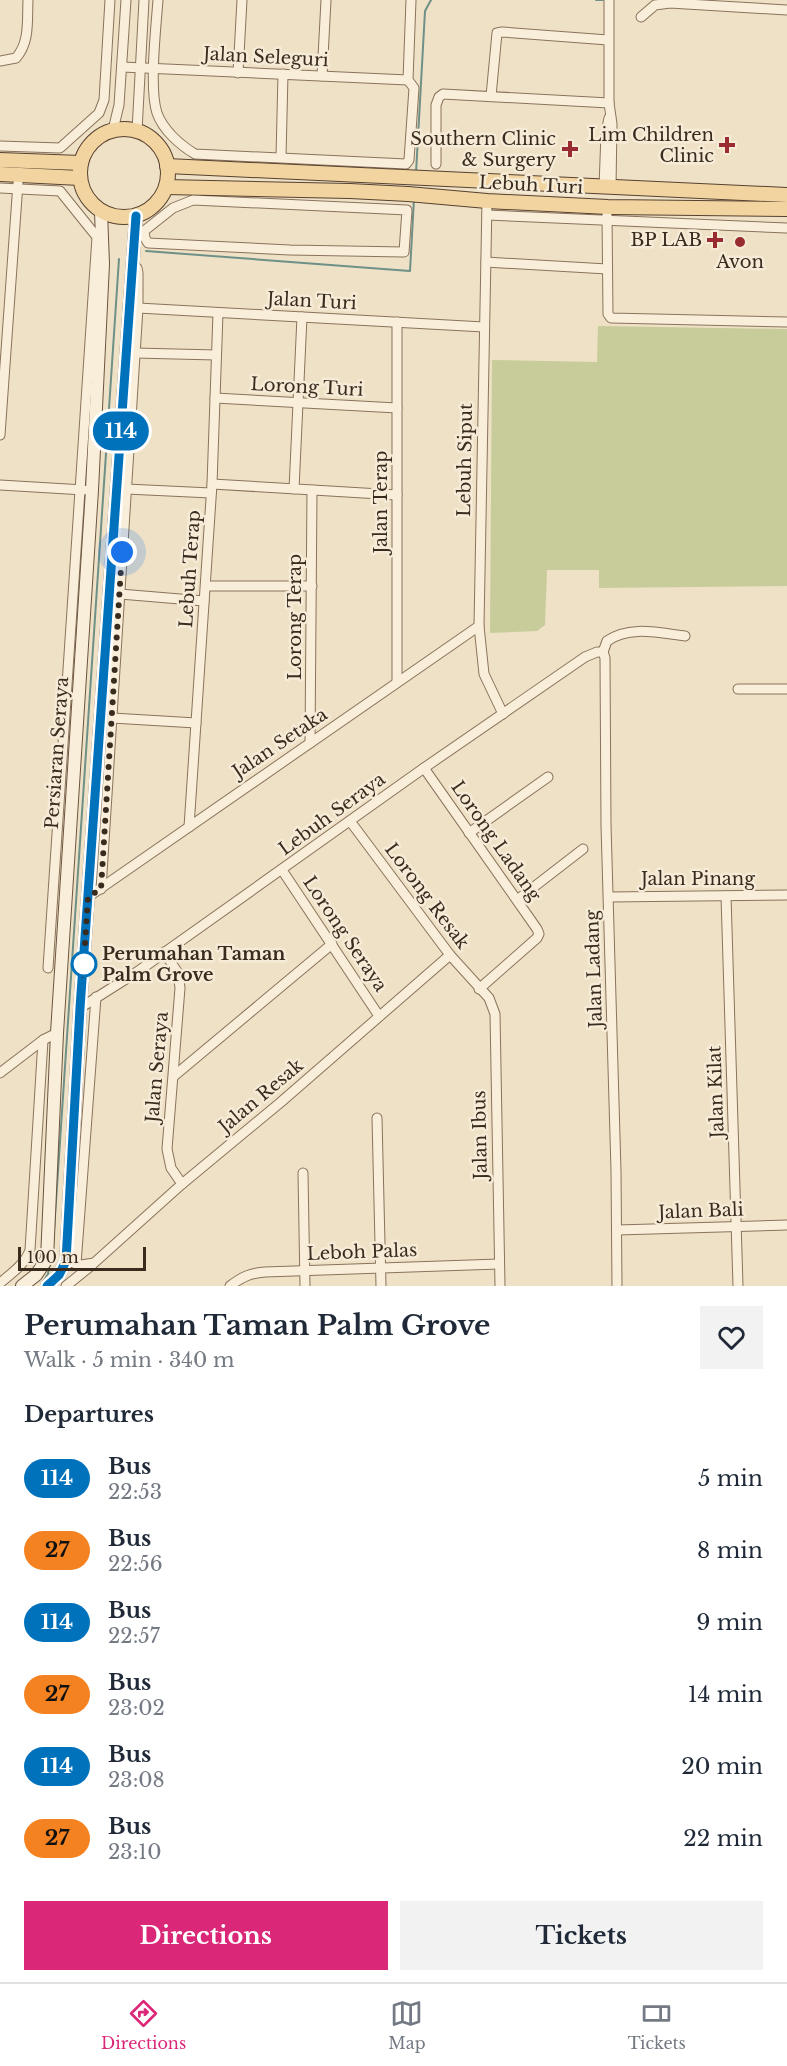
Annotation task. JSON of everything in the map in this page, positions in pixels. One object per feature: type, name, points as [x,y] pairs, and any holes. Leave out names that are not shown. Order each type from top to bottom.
[{"type":"main road","points":[[113,130],[137,131],[148,136],[164,154],[167,166],[166,187],[149,209],[136,216],[112,216],[101,212],[83,191],[80,178],[81,163],[85,152],[92,142],[113,130]]},
{"type":"main road","points":[[0,160],[81,163]]},
{"type":"main road","name":"Lebuh Turi","points":[[167,166],[351,174],[413,172],[608,187],[787,195]]},
{"type":"main road","points":[[0,174],[18,182],[80,178]]},
{"type":"main road","name":"Lebuh Turi","points":[[166,187],[408,194],[487,208],[567,205],[787,209]]},
{"type":"main road","points":[[567,205],[592,201],[602,196],[608,187]]},
{"type":"main road","name":"Persiaran Seraya","points":[[22,1286],[36,1275],[47,1258],[86,490],[103,264],[101,212]]},
{"type":"main road","points":[[49,1284],[71,1263],[80,1008],[136,216]]},
{"type":"street","points":[[0,61],[16,58],[24,49],[28,0]]},
{"type":"street","points":[[0,146],[60,148],[99,113],[104,100],[110,0]]},
{"type":"street","points":[[113,130],[119,105],[126,0]]},
{"type":"street","points":[[137,131],[144,0]]},
{"type":"street","name":"Lebuh Turi","points":[[158,0],[154,69],[157,112],[163,124],[183,147],[195,154],[281,158],[413,172]]},
{"type":"street","points":[[238,72],[242,0]]},
{"type":"street","points":[[321,76],[326,0]]},
{"type":"street","points":[[411,0],[408,80],[414,88],[409,160],[413,172]]},
{"type":"street","points":[[608,187],[612,124],[609,103],[609,0]]},
{"type":"street","points":[[641,17],[655,4],[670,3],[787,10]]},
{"type":"street","points":[[491,96],[496,33],[608,40]]},
{"type":"street","name":"Jalan Seleguri","points":[[122,67],[408,80]]},
{"type":"street","points":[[281,158],[283,74]]},
{"type":"street","points":[[436,164],[436,105],[443,94],[609,103]]},
{"type":"street","points":[[349,207],[351,174]]},
{"type":"street","points":[[0,435],[18,182]]},
{"type":"street","name":"Persiaran Seraya","points":[[0,188],[18,182],[60,191],[97,237],[86,490],[48,968]]},
{"type":"street","points":[[194,200],[349,207],[406,210],[404,253],[153,244],[148,243],[144,231],[173,208],[194,200]]},
{"type":"street","points":[[608,207],[608,314],[611,318],[787,322]]},
{"type":"street","points":[[487,208],[607,221],[787,228]]},
{"type":"street","name":"Lebuh Siput","points":[[487,208],[479,626],[484,674],[503,714]]},
{"type":"street","points":[[486,262],[607,269]]},
{"type":"street","points":[[101,889],[138,308],[138,273],[137,268],[132,266]]},
{"type":"street","name":"Jalan Turi","points":[[138,308],[484,327]]},
{"type":"street","name":"Lebuh Terap","points":[[189,827],[212,489],[218,313]]},
{"type":"street","points":[[294,489],[302,317]]},
{"type":"street","name":"Jalan Terap","points":[[397,322],[397,682]]},
{"type":"street","points":[[135,353],[216,355]]},
{"type":"street","name":"Lorong Turi","points":[[215,399],[397,408]]},
{"type":"street","points":[[0,485],[86,490]]},
{"type":"street","points":[[126,489],[294,489],[397,495]]},
{"type":"street","name":"Lorong Terap","points":[[310,743],[312,490]]},
{"type":"street","points":[[206,586],[312,586]]},
{"type":"street","points":[[120,594],[204,601]]},
{"type":"street","name":"Jalan Setaka","points":[[88,897],[479,626]]},
{"type":"street","points":[[603,652],[607,641],[615,635],[633,631],[686,636]]},
{"type":"street","name":"Lebuh Seraya","points":[[80,1008],[282,870],[585,657],[603,652]]},
{"type":"street","name":"Jalan Ladang","points":[[603,652],[605,658],[604,743],[617,1286]]},
{"type":"street","points":[[738,689],[787,689]]},
{"type":"street","points":[[112,718],[196,723]]},
{"type":"street","name":"Lorong Ladang","points":[[424,768],[539,934],[479,989]]},
{"type":"street","points":[[469,833],[548,777]]},
{"type":"street","name":"Lorong Resak","points":[[350,821],[450,955],[479,989]]},
{"type":"street","points":[[517,900],[583,849]]},
{"type":"street","name":"Lorong Seraya","points":[[282,870],[379,1016]]},
{"type":"street","name":"Jalan Pinang","points":[[609,897],[787,895]]},
{"type":"street","name":"Jalan Kilat","points":[[726,896],[738,1286]]},
{"type":"street","points":[[174,1076],[332,944]]},
{"type":"street","name":"Jalan Seraya","points":[[164,952],[178,973],[180,988],[166,1149],[171,1168],[182,1184]]},
{"type":"street","name":"Jalan Resak","points":[[66,1286],[450,955]]},
{"type":"street","name":"Jalan Ibus","points":[[479,989],[489,998],[495,1014],[500,1286]]},
{"type":"street","points":[[94,1263],[71,1263],[96,997]]},
{"type":"street","points":[[0,1073],[43,1040],[57,1033]]},
{"type":"street","points":[[0,1283],[28,1257],[30,1250],[43,1040]]},
{"type":"street","points":[[377,1118],[381,1286]]},
{"type":"street","points":[[303,1173],[305,1286]]},
{"type":"street","name":"Jalan Bali","points":[[617,1230],[787,1225]]},
{"type":"street","name":"Leboh Palas","points":[[230,1286],[252,1273],[500,1263]]},
{"type":"green space","points":[[598,326],[787,329],[787,586],[599,588],[599,570],[547,570],[545,625],[537,631],[490,633],[492,360],[597,362]]},
{"type":"waterway","points":[[416,173],[425,11],[431,0]]},
{"type":"waterway","points":[[596,0],[603,0]]},
{"type":"waterway","points":[[146,251],[410,271],[414,199]]},
{"type":"waterway","points":[[54,1231],[119,259]]},
{"type":"waterway","points":[[44,1280],[50,1263]]},
{"type":"bus line","name":"114","points":[[47,1286],[59,1275],[66,1261],[80,1008],[136,216]]},
{"type":"place","name":"Lim Children Clinic","points":[[727,145]]},
{"type":"place","name":"Southern Clinic & Surgery","points":[[570,149]]},
{"type":"place","name":"BP LAB","points":[[715,240]]},
{"type":"place","name":"Avon","points":[[740,242]]},
{"type":"place","name":"Perumahan Taman Palm Grove","points":[[84,964]]},
{"type":"route","points":[[84,964],[83,975],[88,897],[101,889],[122,552]]}]
